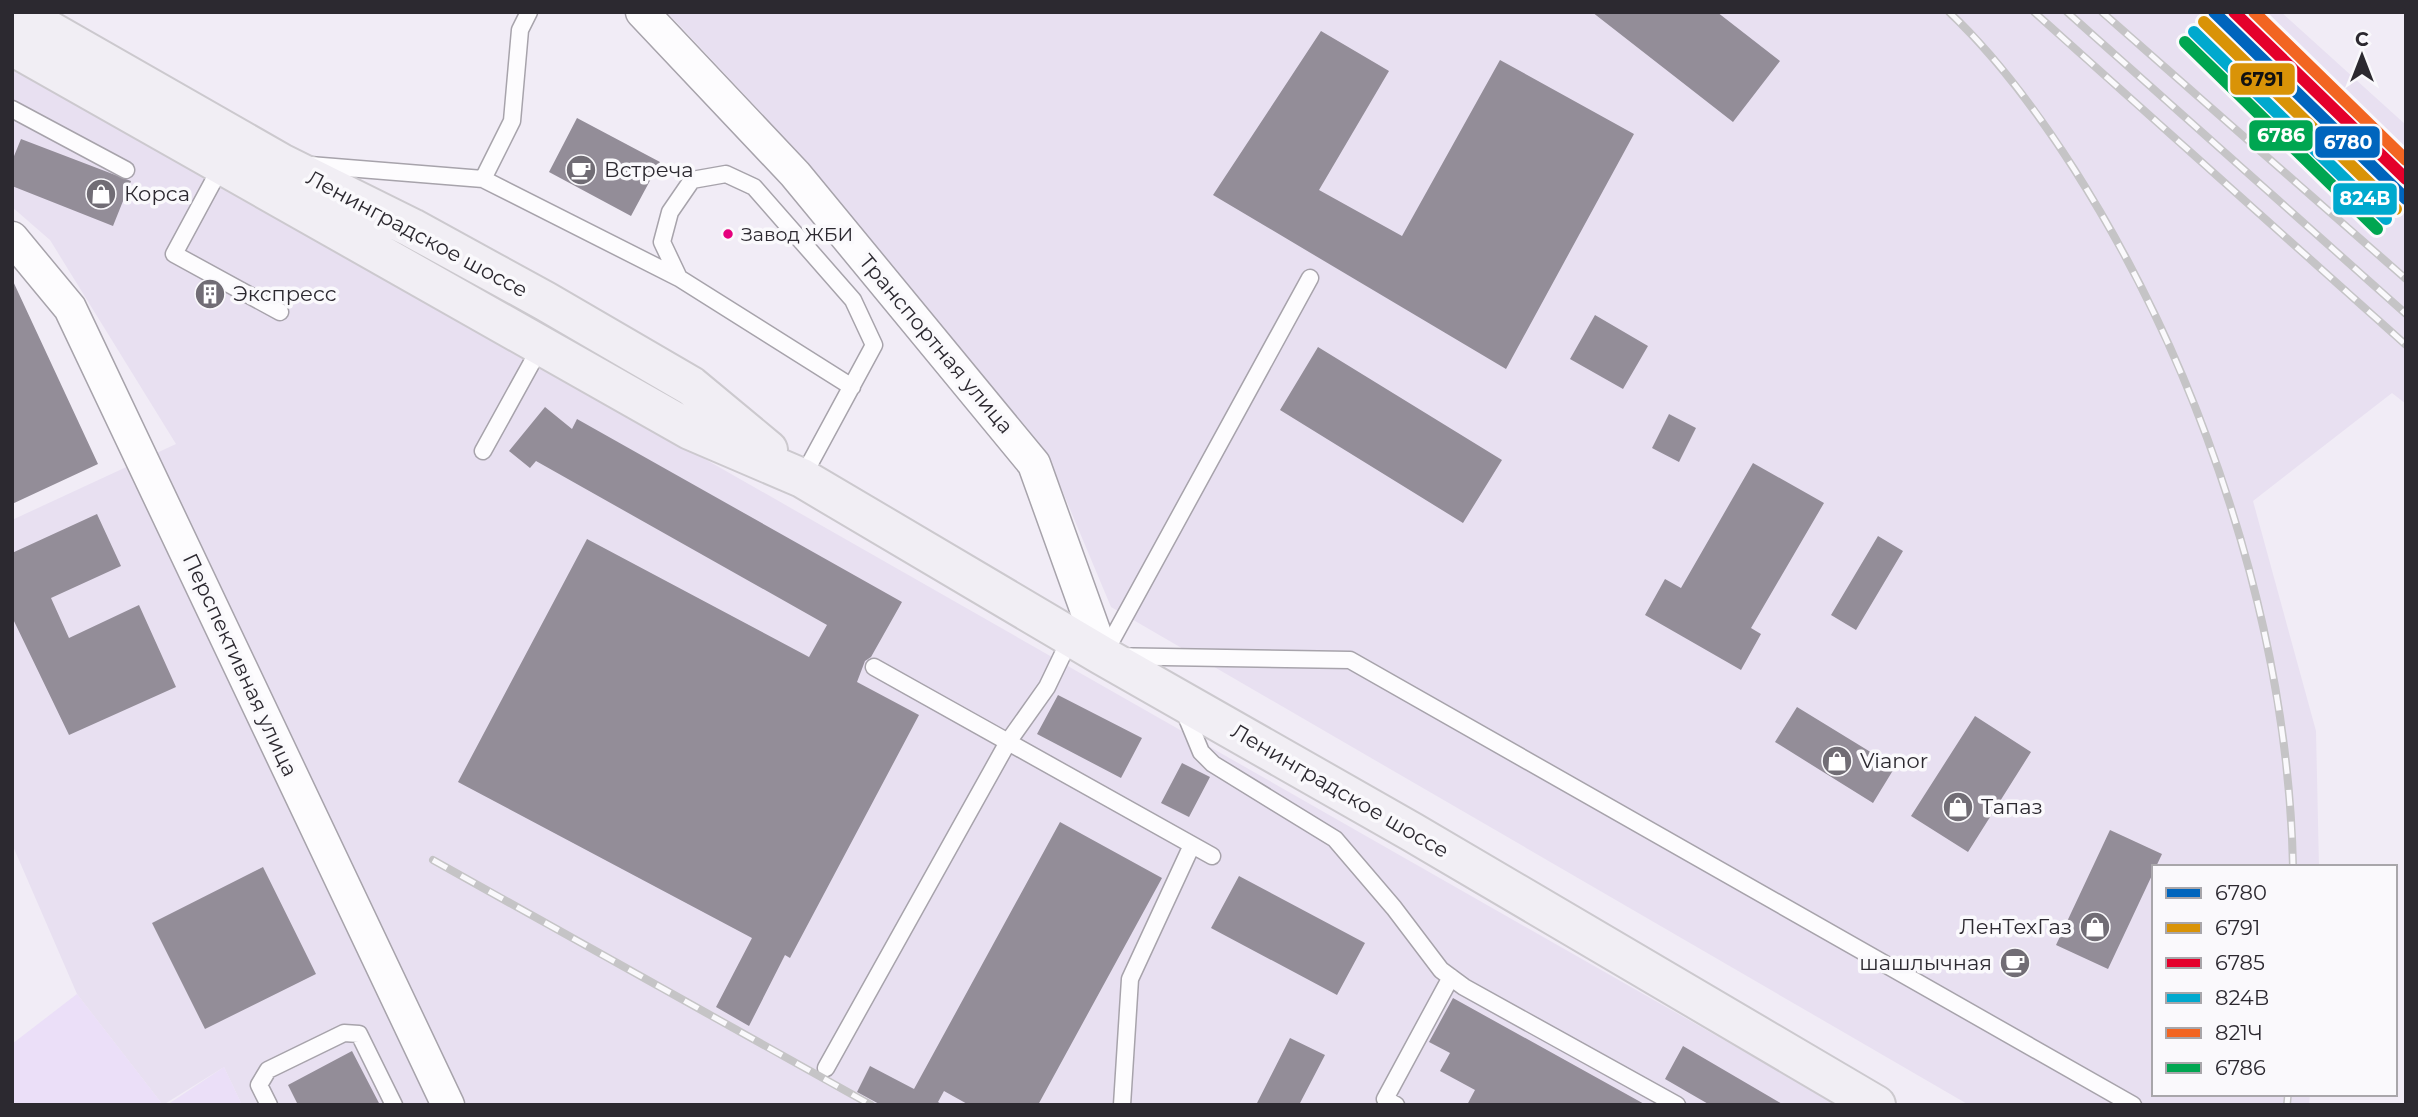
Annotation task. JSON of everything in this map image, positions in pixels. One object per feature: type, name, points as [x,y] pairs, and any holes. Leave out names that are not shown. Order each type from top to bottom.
[{"type":"main road","name":"Ленинградское шоссе","points":[[17,12],[281,163],[412,228],[691,386],[802,478]]},
{"type":"main road","name":"Ленинградское шоссе","points":[[12,46],[690,430],[802,478],[1070,637],[1877,1105]]},
{"type":"street","name":"Транспортная улица","points":[[642,12],[795,174],[1034,464],[1103,656]]},
{"type":"street","name":"Перспективная улица","points":[[12,238],[70,308],[448,1105]]},
{"type":"lane","points":[[483,179],[512,121],[520,30],[529,12]]},
{"type":"lane","points":[[12,109],[126,170]]},
{"type":"lane","points":[[281,163],[483,179],[679,278],[852,387]]},
{"type":"lane","points":[[222,165],[174,254],[280,312]]},
{"type":"lane","points":[[679,278],[662,242],[670,212],[692,180],[726,174],[754,187],[853,300],[874,345],[802,478]]},
{"type":"lane","points":[[1310,278],[1103,656],[1350,660],[2133,1105]]},
{"type":"lane","points":[[483,451],[541,346]]},
{"type":"lane","points":[[826,1068],[1008,743],[1047,687],[1070,637]]},
{"type":"lane","points":[[873,667],[1212,856]]},
{"type":"lane","points":[[1179,699],[1201,752],[1213,764],[1335,839],[1394,908],[1441,970],[1676,1105]]},
{"type":"lane","points":[[1122,1105],[1130,979],[1192,845]]},
{"type":"lane","points":[[1396,1105],[1385,1099],[1451,977]]},
{"type":"lane","points":[[269,1105],[259,1085],[268,1070],[344,1033],[359,1034],[394,1105]]},
{"type":"shaded area","points":[[667,12],[2281,12],[2406,125],[2406,404],[2392,393],[2253,501],[2316,731],[2319,865],[2152,865],[2152,1096],[2310,1096],[2309,1105],[1969,1105],[1111,607],[1049,459],[810,165]]},
{"type":"shaded area","points":[[12,64],[1838,1105],[242,1105],[224,1067],[163,1105],[77,994],[12,844],[12,520],[176,444],[50,240],[12,207]]},
{"type":"shaded area","points":[[77,994],[163,1105],[12,1105],[12,1044]]},
{"type":"shaded area","points":[[224,1067],[242,1105],[167,1105]]},
{"type":"building","points":[[1592,12],[1717,12],[1780,61],[1733,122]]},
{"type":"building","points":[[1321,31],[1389,71],[1319,190],[1402,236],[1500,60],[1634,134],[1506,369],[1213,195]]},
{"type":"building","points":[[577,118],[660,162],[631,216],[549,172]]},
{"type":"building","points":[[21,139],[131,181],[113,226],[12,186],[12,161]]},
{"type":"building","points":[[12,279],[98,464],[12,504]]},
{"type":"building","points":[[1595,315],[1648,346],[1623,389],[1570,359]]},
{"type":"building","points":[[1318,347],[1502,460],[1463,523],[1280,410]]},
{"type":"building","points":[[545,407],[572,429],[577,419],[902,602],[871,657],[865,661],[857,682],[919,715],[790,958],[785,955],[749,1026],[716,1007],[752,938],[458,782],[587,539],[809,657],[827,625],[536,461],[530,468],[509,451]]},
{"type":"building","points":[[1669,414],[1696,428],[1679,462],[1652,448]]},
{"type":"building","points":[[1753,463],[1824,503],[1751,628],[1761,634],[1741,670],[1645,615],[1665,579],[1681,588]]},
{"type":"building","points":[[97,514],[121,566],[51,598],[69,638],[139,605],[176,687],[69,735],[12,617],[12,553]]},
{"type":"building","points":[[1878,536],[1903,551],[1856,630],[1831,615]]},
{"type":"building","points":[[1058,695],[1142,738],[1121,778],[1037,734]]},
{"type":"building","points":[[1797,707],[1895,767],[1873,803],[1775,742]]},
{"type":"building","points":[[1975,716],[2031,752],[1968,852],[1911,816]]},
{"type":"building","points":[[1182,763],[1210,777],[1189,817],[1161,803]]},
{"type":"building","points":[[1060,822],[1162,878],[1038,1105],[969,1105],[944,1091],[938,1102],[943,1105],[881,1105],[857,1092],[870,1066],[914,1089]]},
{"type":"building","points":[[2110,830],[2162,854],[2157,865],[2152,865],[2152,875],[2108,969],[2056,945]]},
{"type":"building","points":[[263,867],[316,974],[205,1029],[152,923]]},
{"type":"building","points":[[1239,876],[1365,943],[1337,995],[1211,928]]},
{"type":"building","points":[[1453,998],[1646,1105],[1467,1105],[1475,1090],[1440,1071],[1450,1053],[1429,1042]]},
{"type":"building","points":[[1290,1038],[1325,1055],[1299,1105],[1256,1105]]},
{"type":"building","points":[[1683,1046],[1784,1105],[1710,1105],[1665,1079]]},
{"type":"building","points":[[352,1051],[380,1105],[298,1105],[288,1085]]},
{"type":"railway","points":[[1949,12],[1984,48],[2016,87],[2074,169],[2120,247],[2162,329],[2198,415],[2230,503],[2255,594],[2275,685],[2287,776],[2293,865]]},
{"type":"railway","points":[[2034,12],[2406,345]]},
{"type":"railway","points":[[2067,12],[2406,314]]},
{"type":"railway","points":[[2102,12],[2406,279]]},
{"type":"railway","points":[[433,860],[871,1105]]},
{"type":"railway","points":[[2287,1105],[2288,1096]]},
{"type":"transit line","name":"6780","points":[[2214,12],[2406,199]]},
{"type":"transit line","name":"6785","points":[[2234,12],[2406,179]]},
{"type":"transit line","name":"821Ч","points":[[2254,12],[2406,160]]},
{"type":"transit line","name":"6791","points":[[2204,22],[2396,209]]},
{"type":"transit line","name":"824В","points":[[2194,32],[2386,219]]},
{"type":"transit line","name":"6786","points":[[2185,42],[2377,229]]},
{"type":"place","name":"Встреча","points":[[581,170]]},
{"type":"place","name":"Корса","points":[[101,194]]},
{"type":"place","name":"Завод ЖБИ","points":[[728,234]]},
{"type":"place","name":"Экспресс","points":[[210,294]]},
{"type":"place","name":"Vianor","points":[[1837,761]]},
{"type":"place","name":"Тапаз","points":[[1958,807]]},
{"type":"place","name":"ЛенТехГаз","points":[[2095,927]]},
{"type":"place","name":"шашлычная","points":[[2015,963]]}]
